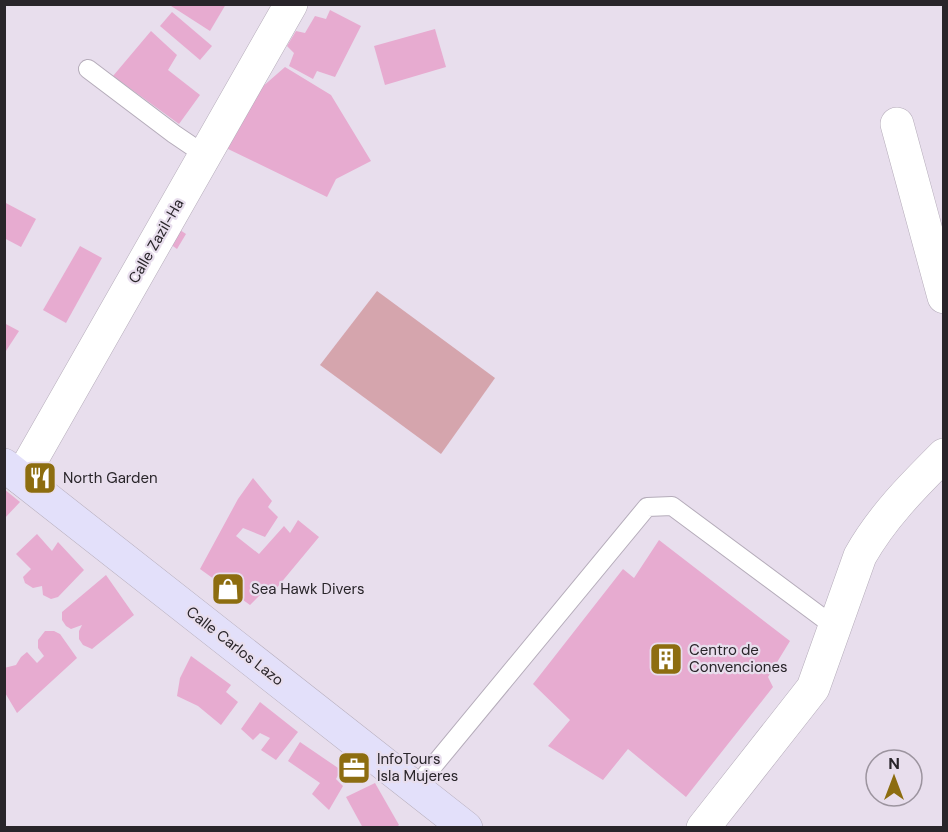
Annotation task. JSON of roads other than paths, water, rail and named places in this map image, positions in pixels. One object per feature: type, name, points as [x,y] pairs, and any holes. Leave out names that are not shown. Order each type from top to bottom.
[{"type":"street","name":"Calle Zazil-Ha","points":[[13,472],[205,155],[291,4]]},
{"type":"street","points":[[897,124],[944,297]]},
{"type":"street","points":[[703,828],[813,688],[860,556],[868,542],[894,506],[944,455]]},
{"type":"street","name":"Calle Carlos Lazo","points":[[13,472],[466,828]]},
{"type":"lane","points":[[88,69],[205,155]]},
{"type":"lane","points":[[415,788],[647,507],[672,506],[835,627]]},
{"type":"place","name":"North Garden","points":[[40,478]]},
{"type":"place","name":"Sea Hawk Divers","points":[[228,589]]},
{"type":"place","name":"Centro de Convenciones","points":[[666,659]]},
{"type":"place","name":"InfoTours Isla Mujeres","points":[[354,768]]}]
